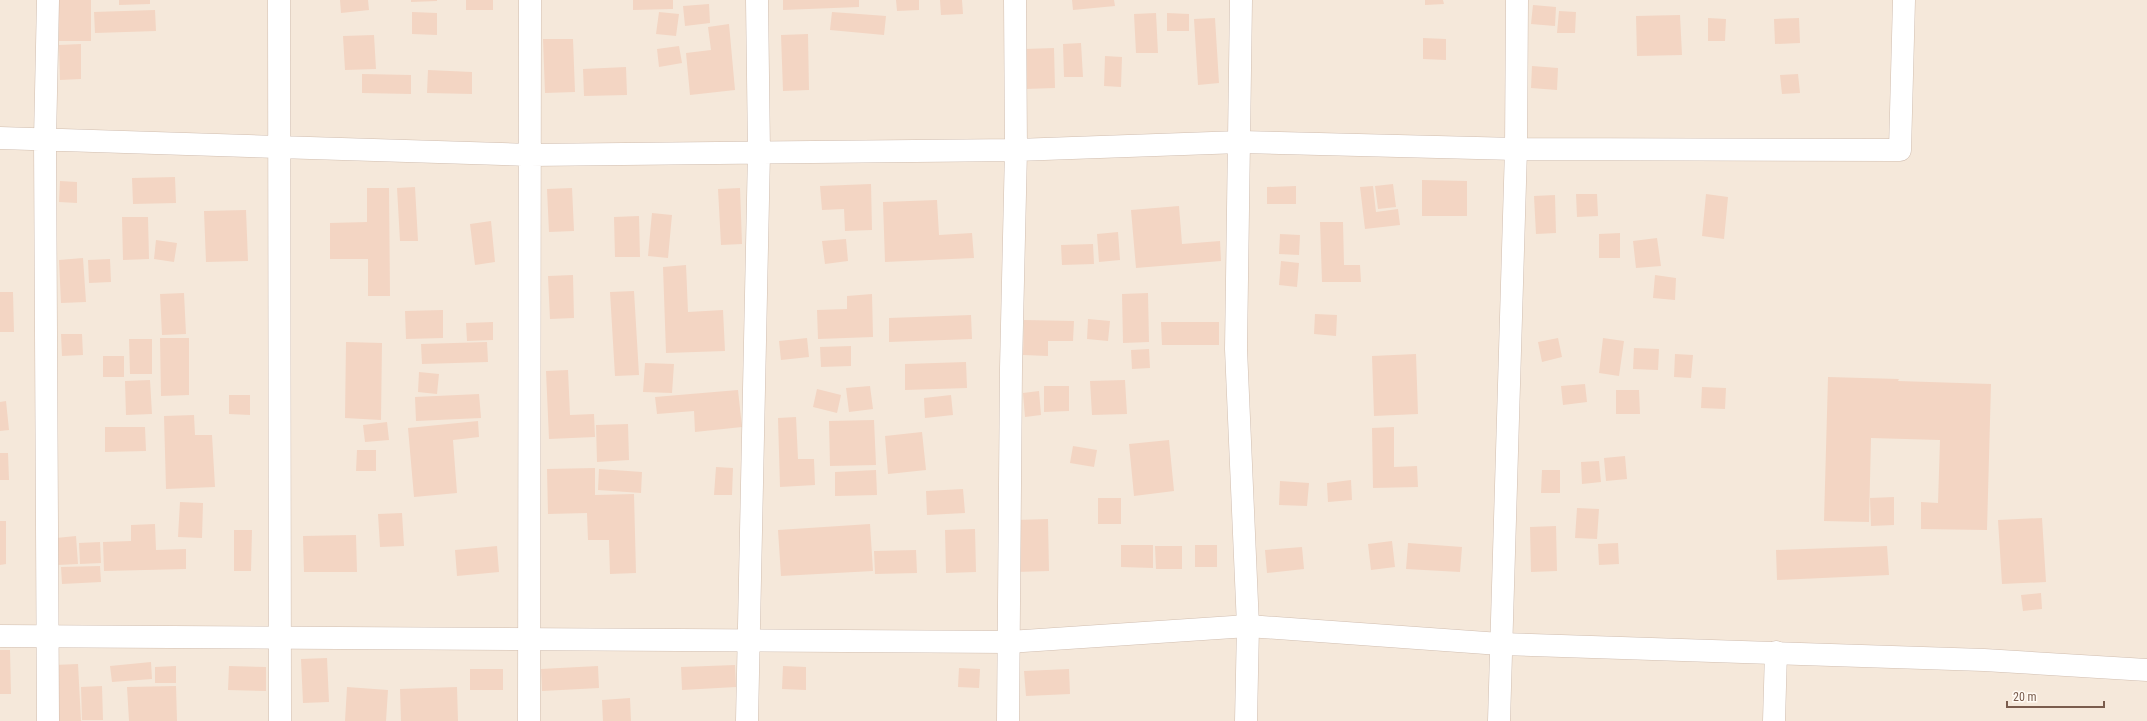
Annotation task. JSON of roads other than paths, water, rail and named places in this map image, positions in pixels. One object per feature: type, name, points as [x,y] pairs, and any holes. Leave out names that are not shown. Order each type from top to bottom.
[{"type":"street","points":[[48,0],[45,139],[48,721]]},
{"type":"street","points":[[279,0],[280,721]]},
{"type":"street","points":[[529,721],[530,0]]},
{"type":"street","points":[[747,721],[750,640],[759,152],[757,0]]},
{"type":"street","points":[[1008,721],[1010,642],[1011,368],[1016,150],[1015,0]]},
{"type":"street","points":[[1241,0],[1236,349],[1248,626],[1246,721]]},
{"type":"street","points":[[1499,721],[1500,644],[1516,149],[1517,0]]},
{"type":"street","points":[[0,138],[530,155],[1016,150],[1240,142],[1516,149],[1900,150],[1904,0]]},
{"type":"street","points":[[0,636],[1010,642],[1248,626],[1500,644],[1984,660],[2147,670]]},
{"type":"street","points":[[1774,721],[1776,652]]}]
